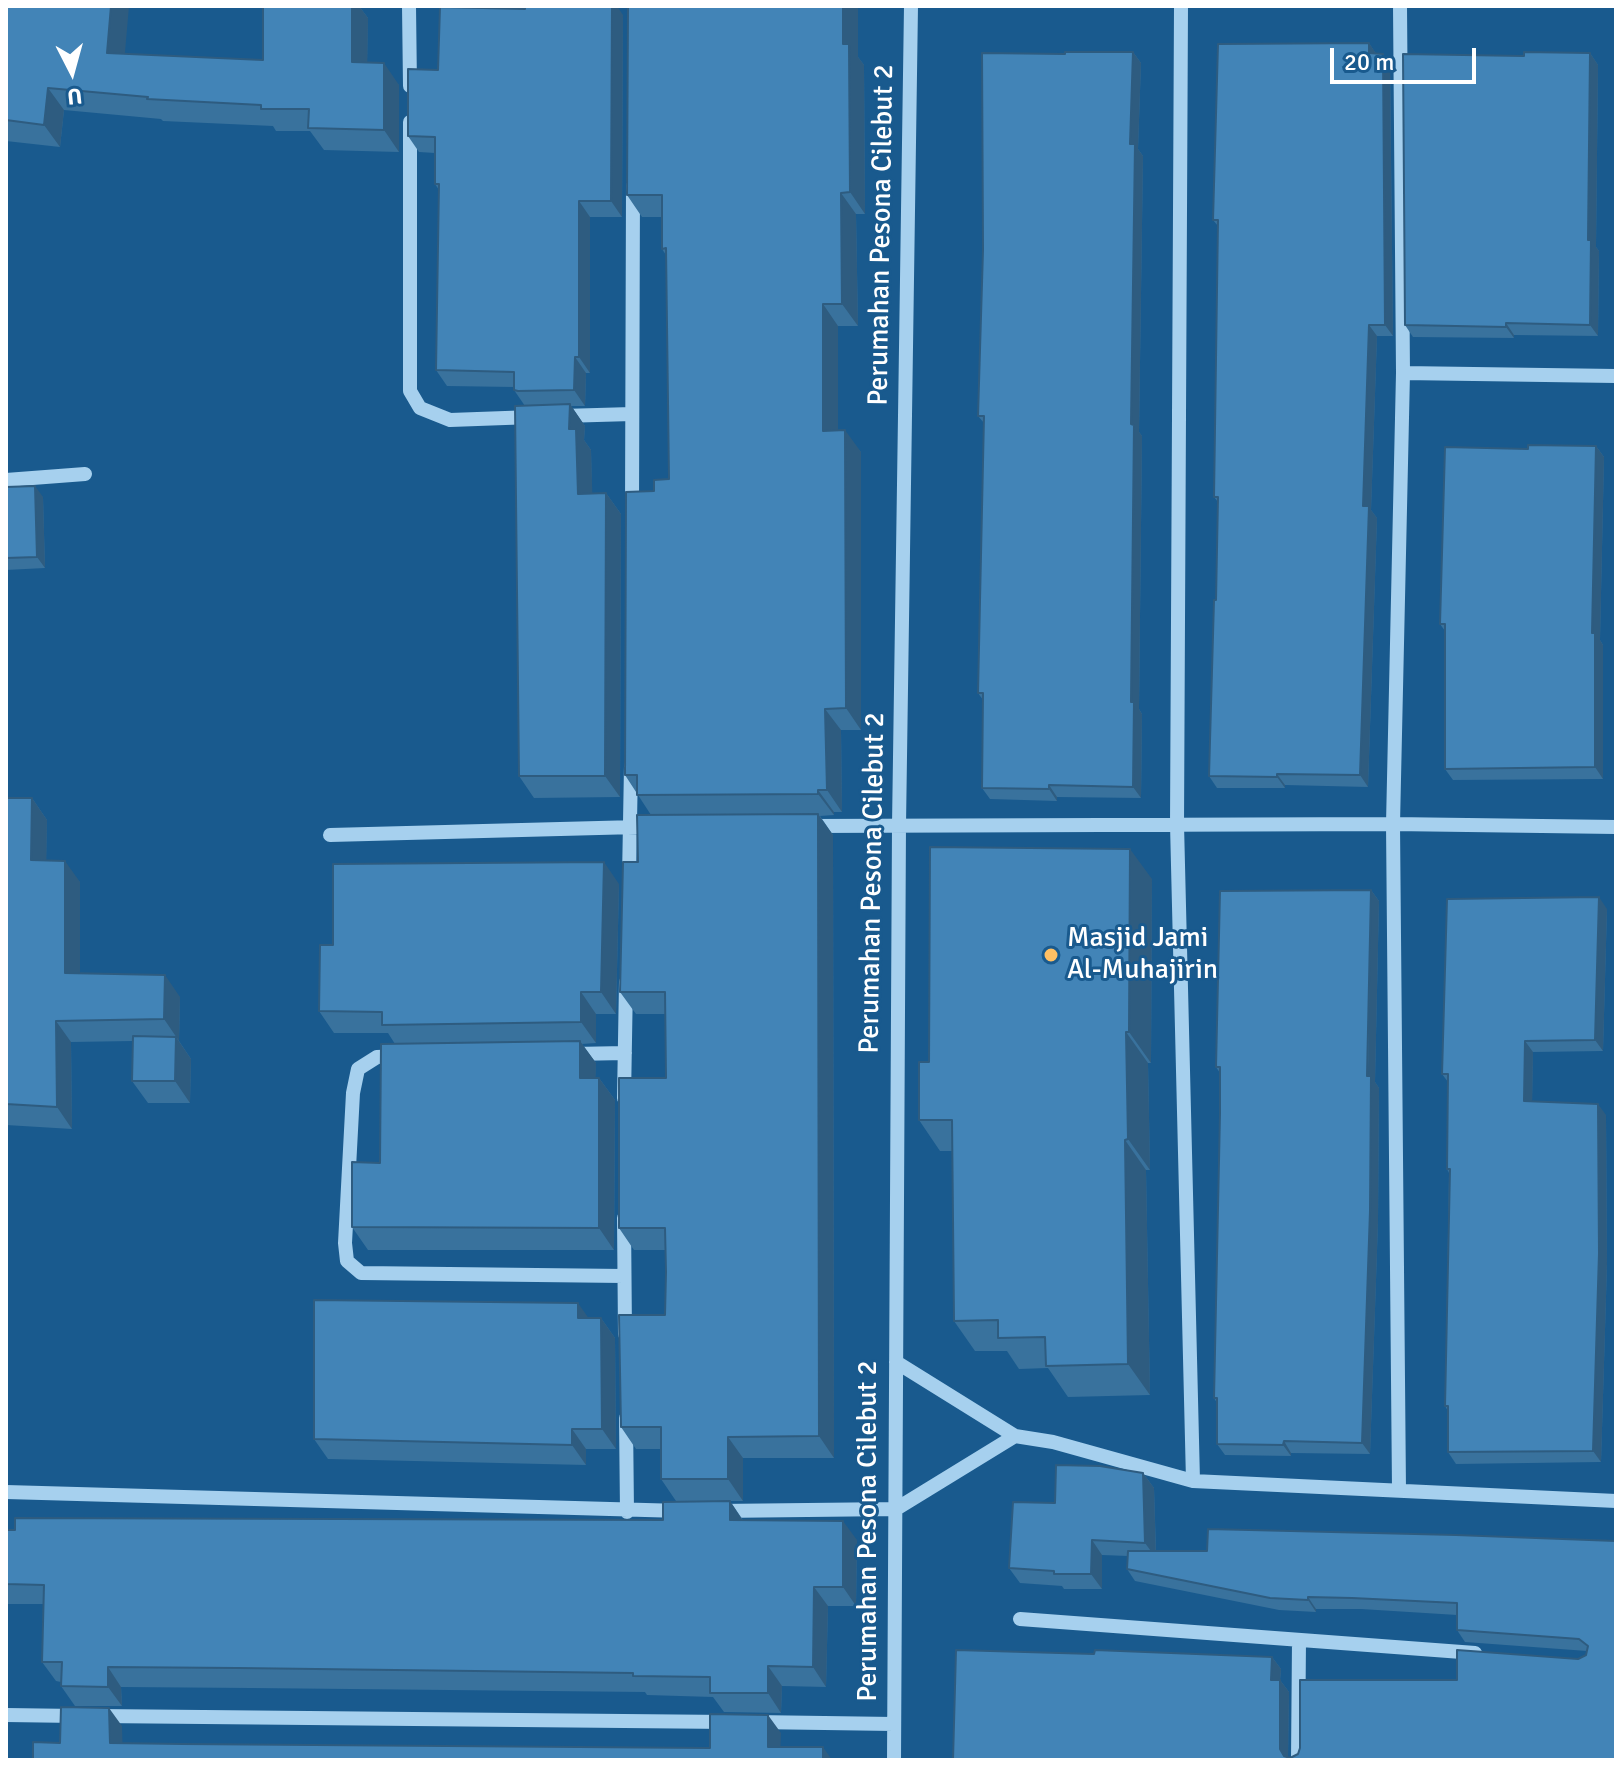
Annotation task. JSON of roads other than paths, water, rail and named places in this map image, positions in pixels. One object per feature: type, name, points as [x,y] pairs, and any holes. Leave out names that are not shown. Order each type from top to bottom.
[{"type":"street","points":[[409,6],[410,391],[420,408],[450,420],[632,414]]},
{"type":"street","name":"Perumahan Pesona Cilebut 2","points":[[894,1760],[899,825],[911,6]]},
{"type":"street","points":[[1181,6],[1177,824],[1193,1481]]},
{"type":"street","points":[[1399,1490],[1393,824],[1403,373],[1400,6]]},
{"type":"street","points":[[632,525],[633,179]]},
{"type":"street","points":[[1403,373],[1616,376]]},
{"type":"street","points":[[6,480],[85,474]]},
{"type":"street","points":[[629,888],[638,827],[631,748]]},
{"type":"street","points":[[801,826],[1393,824],[1616,827]]},
{"type":"street","points":[[330,835],[638,827]]},
{"type":"street","points":[[624,1116],[627,963]]},
{"type":"street","points":[[563,1054],[625,1053]]},
{"type":"street","points":[[408,1056],[377,1057],[358,1069],[353,1093],[345,1243],[347,1261],[361,1273],[624,1276]]},
{"type":"street","points":[[624,1196],[625,1354]]},
{"type":"street","points":[[896,1362],[1015,1436],[1053,1442],[1193,1481],[1616,1501]]},
{"type":"street","points":[[626,1402],[627,1512]]},
{"type":"street","points":[[706,1511],[896,1509],[1015,1436]]},
{"type":"street","points":[[6,1492],[627,1512],[691,1511]]},
{"type":"street","points":[[1020,1619],[1496,1655]]},
{"type":"street","points":[[1298,1760],[1299,1640]]},
{"type":"street","points":[[6,1715],[894,1724]]},
{"type":"place","name":"Masjid Jami Al-Muhajirin","points":[[1051,955]]}]
